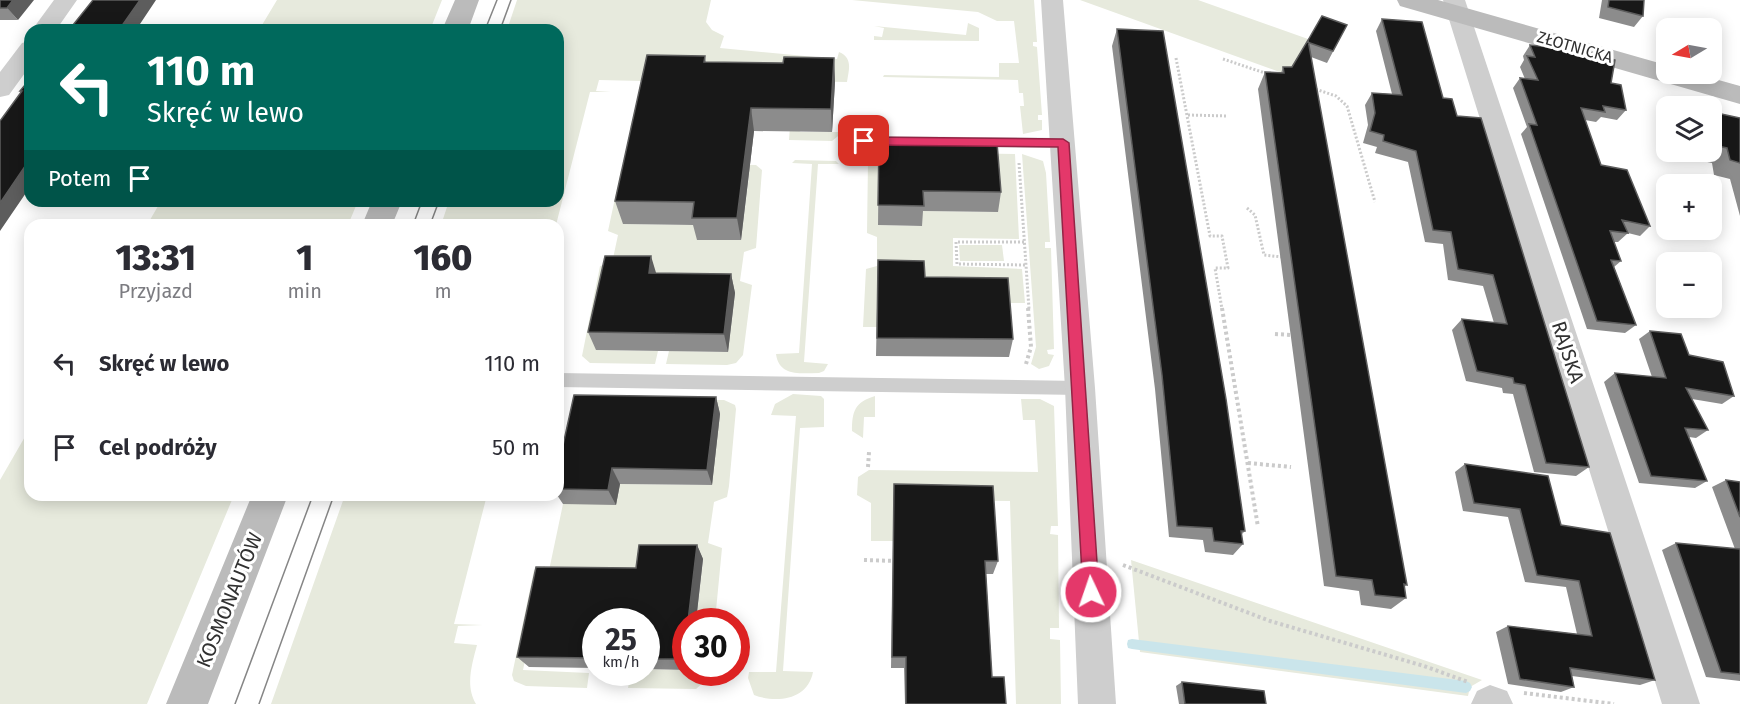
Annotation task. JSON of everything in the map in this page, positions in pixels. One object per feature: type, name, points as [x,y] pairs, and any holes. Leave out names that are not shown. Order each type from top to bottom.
[{"type":"street","points":[[48,24],[66,0]]},
{"type":"street","points":[[457,24],[467,0]]},
{"type":"street","points":[[1052,0],[1080,388],[1097,704]]},
{"type":"street","name":"ZŁOTNICKA","points":[[1409,0],[1456,7],[1740,95]]},
{"type":"street","name":"RAJSKA","points":[[1456,7],[1681,704]]},
{"type":"street","points":[[0,89],[24,57]]},
{"type":"street","name":"KOSMONAUTÓW","points":[[187,704],[268,501]]},
{"type":"lane","points":[[848,153],[864,141],[1063,143]]},
{"type":"lane","points":[[564,380],[1080,388]]},
{"type":"path","points":[[1176,58],[1210,236],[1222,236],[1226,256],[1228,268],[1215,268],[1258,528]]},
{"type":"path","points":[[1223,59],[1273,75]]},
{"type":"path","points":[[1307,86],[1336,96],[1347,106],[1375,202]]},
{"type":"path","points":[[1188,115],[1227,116]]},
{"type":"path","points":[[1018,143],[1031,347],[1024,371]]},
{"type":"path","points":[[1247,208],[1255,215],[1263,255],[1281,257]]},
{"type":"path","points":[[1024,242],[956,242],[957,264],[1026,265]]},
{"type":"path","points":[[1275,334],[1292,335]]},
{"type":"path","points":[[868,466],[869,452]]},
{"type":"path","points":[[1248,463],[1291,467]]},
{"type":"path","points":[[864,560],[904,561]]},
{"type":"path","points":[[1119,564],[1270,621],[1424,666],[1463,680],[1496,697],[1614,704]]},
{"type":"shaded area","points":[[277,0],[442,0],[432,24],[263,24]]},
{"type":"shaded area","points":[[517,0],[711,0],[706,22],[712,30],[724,36],[720,48],[837,59],[839,52],[848,61],[847,82],[787,81],[631,134],[630,128],[642,81],[599,80],[596,91],[611,92],[590,92],[564,194],[564,24],[509,24]]},
{"type":"shaded area","points":[[852,0],[1034,0],[1037,42],[1033,42],[1033,46],[1037,47],[1042,115],[1038,115],[1038,120],[1042,120],[1042,130],[1023,134],[1020,106],[1024,106],[1023,93],[1019,93],[1018,80],[883,77],[884,75],[999,77],[999,63],[1019,63],[1014,21],[997,21],[978,12]]},
{"type":"shaded area","points":[[1080,0],[1198,0],[1308,39],[1291,76]]},
{"type":"shaded area","points":[[968,23],[979,28],[979,41],[874,40],[874,36],[882,37],[884,28],[874,26],[966,35]]},
{"type":"shaded area","points":[[790,126],[801,132],[843,132],[832,141],[789,140]]},
{"type":"shaded area","points":[[886,152],[878,225],[922,226],[922,211],[997,212],[954,153],[1015,154],[1019,239],[953,238],[953,266],[1022,269],[1025,303],[1004,303],[877,280],[877,327],[863,327],[866,269],[877,266],[877,237],[867,233],[868,161],[874,155]]},
{"type":"shaded area","points":[[1022,154],[1043,161],[1046,173],[1050,242],[1045,242],[1045,248],[1051,248],[1054,349],[1047,350],[1048,354],[1054,355],[1049,366],[1039,369],[1031,364],[1036,347]]},
{"type":"shaded area","points":[[795,160],[836,161],[839,164],[818,164],[804,362],[828,364],[824,371],[819,373],[798,373],[786,370],[781,367],[776,354],[799,353],[812,164],[792,163]]},
{"type":"shaded area","points":[[634,163],[678,164],[677,171],[634,171],[623,224],[699,225],[697,240],[741,239],[749,175],[705,173],[708,164],[756,165],[762,170],[756,248],[744,252],[740,281],[752,285],[743,355],[736,363],[727,365],[666,364],[669,351],[728,352],[735,293],[655,292],[657,276],[612,275],[596,350],[658,351],[655,364],[590,363],[582,356],[600,266],[612,263],[618,235],[608,231],[621,170]]},
{"type":"shaded area","points":[[158,207],[356,207],[350,219],[150,219]]},
{"type":"shaded area","points":[[447,207],[561,207],[558,219],[443,219]]},
{"type":"shaded area","points":[[959,245],[1002,245],[1004,261],[960,261]]},
{"type":"shaded area","points":[[793,394],[821,396],[824,399],[824,427],[800,428],[783,671],[813,672],[805,688],[798,694],[782,699],[754,695],[750,684],[750,672],[776,672],[796,416],[771,415],[775,404]]},
{"type":"shaded area","points":[[875,396],[875,417],[864,417],[863,438],[852,431],[854,413],[859,404]]},
{"type":"shaded area","points":[[1021,399],[1040,399],[1054,406],[1058,526],[1051,526],[1050,534],[1058,535],[1059,628],[1050,628],[1050,639],[1060,640],[1061,704],[1016,704],[1010,501],[894,500],[894,541],[871,541],[871,503],[857,495],[858,477],[869,470],[1038,472],[1035,420],[1023,420]]},
{"type":"shaded area","points":[[672,400],[724,400],[735,405],[736,409],[727,497],[714,502],[708,543],[722,548],[716,608],[697,608],[703,560],[644,581],[547,580],[563,504],[620,484],[712,485]]},
{"type":"shaded area","points":[[24,438],[24,501],[232,501],[147,704],[0,704],[0,480]]},
{"type":"shaded area","points":[[343,501],[485,501],[454,624],[483,625],[458,626],[454,643],[477,645],[470,682],[476,704],[271,704]]},
{"type":"shaded area","points":[[1131,560],[1482,680],[1470,687],[1468,696],[1140,652]]},
{"type":"shaded area","points":[[545,566],[523,670],[582,673],[582,686],[587,686],[587,688],[526,686],[514,681],[512,675],[534,570]]},
{"type":"shaded area","points":[[660,669],[672,670],[672,686],[699,686],[696,689],[628,688],[628,686],[660,686]]},
{"type":"building","points":[[0,0],[13,0],[7,8],[0,8]]},
{"type":"building","points":[[93,0],[140,0],[123,24],[74,24]]},
{"type":"building","points":[[1609,0],[1644,0],[1643,16],[1608,7]]},
{"type":"building","points":[[1322,16],[1347,25],[1333,51],[1307,42]]},
{"type":"building","points":[[1382,19],[1422,22],[1443,98],[1452,99],[1457,116],[1481,118],[1589,467],[1546,463],[1525,385],[1514,383],[1513,378],[1477,371],[1462,319],[1507,324],[1493,275],[1458,269],[1451,232],[1433,230],[1416,151],[1383,141],[1384,135],[1370,131],[1375,113],[1372,93],[1402,95]]},
{"type":"building","points":[[1117,29],[1163,31],[1226,399],[1245,531],[1241,531],[1243,544],[1214,541],[1212,528],[1177,526],[1162,375]]},
{"type":"building","points":[[1308,40],[1407,585],[1404,584],[1406,598],[1375,595],[1372,580],[1336,576],[1265,72],[1284,73],[1283,67],[1292,67]]},
{"type":"building","points":[[1530,45],[1579,50],[1615,60],[1611,83],[1621,85],[1626,110],[1603,106],[1605,112],[1581,108],[1601,165],[1627,170],[1650,226],[1622,220],[1628,233],[1610,231],[1621,261],[1611,260],[1636,325],[1597,321],[1529,124],[1537,125],[1520,78],[1538,80],[1527,56],[1535,57]]},
{"type":"building","points":[[647,55],[705,56],[704,62],[783,63],[784,57],[834,58],[831,109],[751,108],[737,218],[692,218],[694,202],[615,201]]},
{"type":"building","points":[[24,86],[24,168],[0,203],[0,121],[22,91],[20,91]]},
{"type":"building","points":[[1722,114],[1740,118],[1740,163],[1730,160],[1727,148],[1722,147]]},
{"type":"building","points":[[879,142],[997,143],[1001,192],[923,191],[924,206],[878,205]]},
{"type":"building","points":[[605,256],[651,256],[649,273],[731,274],[724,334],[588,332]]},
{"type":"building","points":[[878,260],[924,261],[925,277],[1008,278],[1013,339],[877,338]]},
{"type":"building","points":[[1650,331],[1681,334],[1689,355],[1723,362],[1734,396],[1686,388],[1708,430],[1685,428],[1707,481],[1651,476],[1615,373],[1666,378]]},
{"type":"building","points":[[574,395],[716,397],[707,470],[612,468],[608,490],[564,489],[564,441]]},
{"type":"building","points":[[1465,464],[1548,476],[1561,525],[1610,533],[1655,680],[1570,668],[1574,687],[1520,679],[1508,626],[1592,636],[1579,581],[1537,575],[1520,509],[1474,503]]},
{"type":"building","points":[[1726,480],[1740,482],[1740,517]]},
{"type":"building","points":[[894,484],[993,486],[998,561],[985,561],[992,677],[1004,677],[1006,704],[906,704],[906,657],[892,657]]},
{"type":"building","points":[[1676,543],[1740,549],[1740,674],[1721,672]]},
{"type":"building","points":[[639,545],[697,545],[690,608],[672,608],[672,659],[660,659],[660,608],[582,608],[582,658],[517,657],[536,567],[636,568]]},
{"type":"building","points":[[1182,682],[1264,691],[1266,704],[1185,704]]},
{"type":"waterway","points":[[1132,644],[1466,687]]},
{"type":"tram line","points":[[487,24],[497,0]]},
{"type":"tram line","points":[[502,24],[511,0]]},
{"type":"tram line","points":[[415,219],[420,207]]},
{"type":"tram line","points":[[432,219],[437,207]]},
{"type":"tram line","points":[[235,704],[311,501]]},
{"type":"tram line","points":[[259,704],[332,501]]},
{"type":"route","points":[[864,141],[1063,143],[1091,592]]}]
